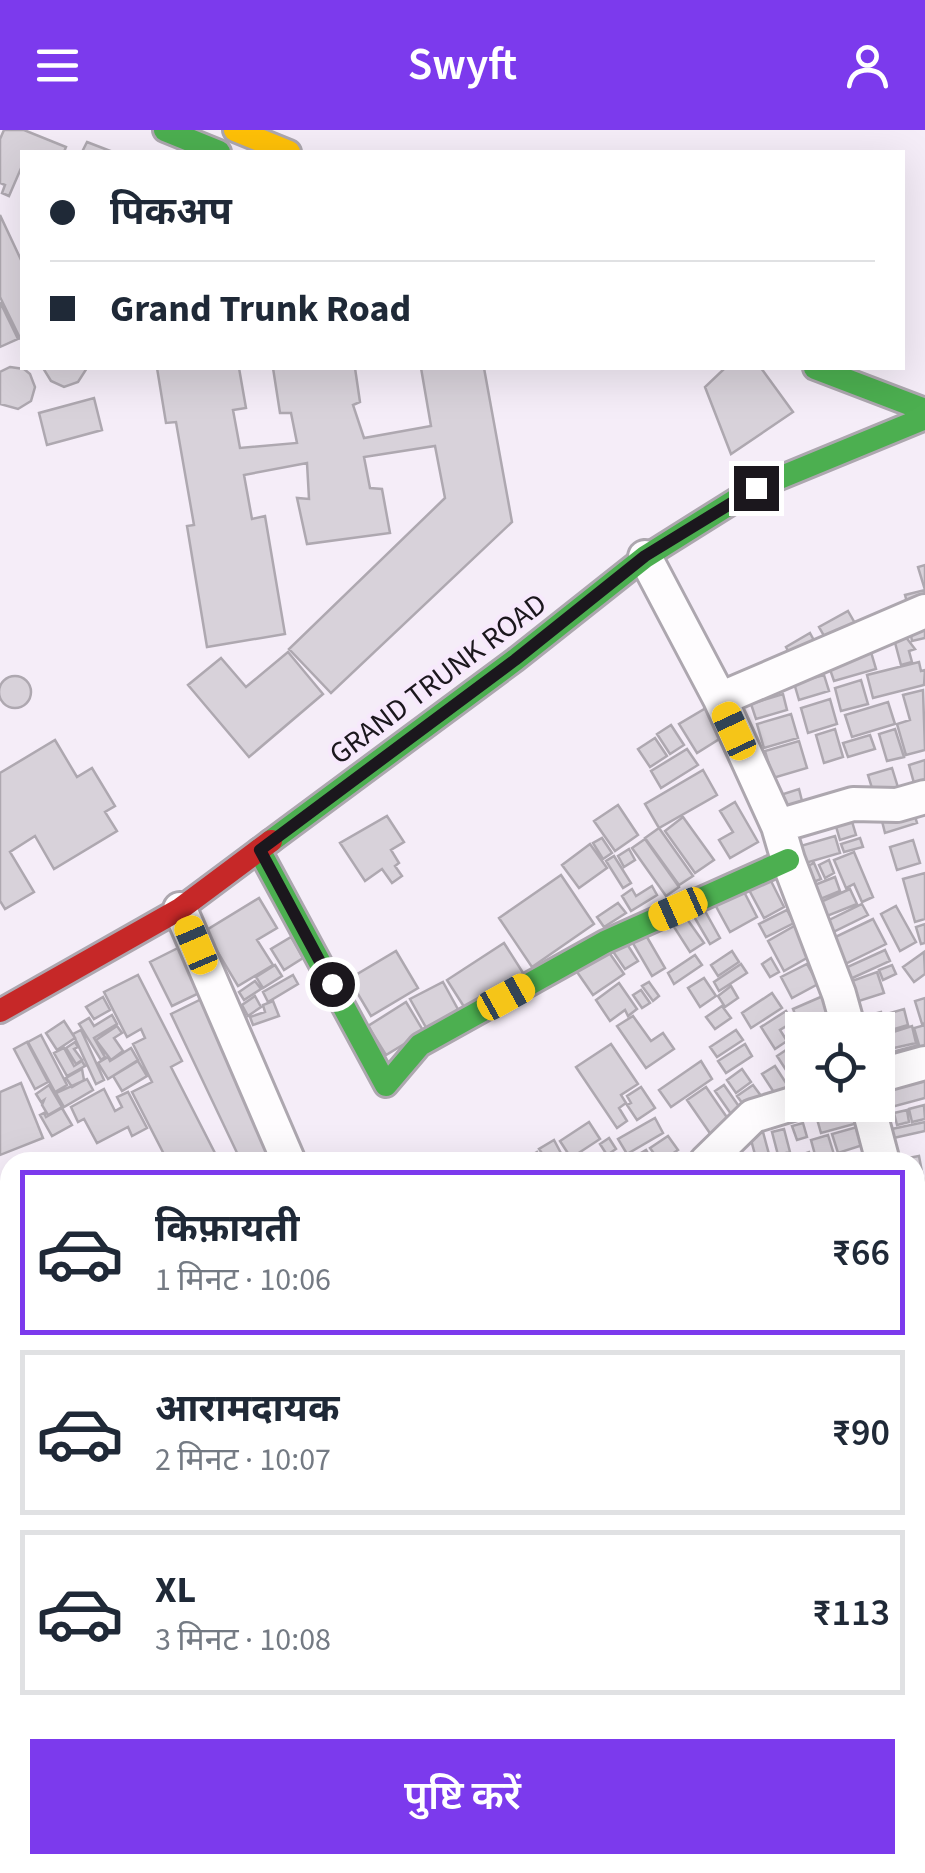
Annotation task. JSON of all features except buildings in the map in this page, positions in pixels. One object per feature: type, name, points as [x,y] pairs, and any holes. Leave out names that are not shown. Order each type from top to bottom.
[{"type":"main road","points":[[165,130],[215,150]]},
{"type":"main road","points":[[234,130],[279,142]]},
{"type":"main road","points":[[820,370],[925,410]]},
{"type":"main road","name":"GRAND TRUNK ROAD","points":[[0,1010],[180,909],[515,660],[645,556],[756,488],[925,418]]},
{"type":"main road","points":[[260,850],[386,1085],[420,1044],[605,942],[788,860]]},
{"type":"street","points":[[645,556],[720,700],[778,826],[844,1012]]},
{"type":"street","points":[[720,700],[925,611]]},
{"type":"street","points":[[778,826],[853,804],[897,805],[925,797]]},
{"type":"street","points":[[180,909],[285,1152]]},
{"type":"street","points":[[895,1071],[925,1063]]},
{"type":"street","points":[[716,1152],[753,1116],[785,1106]]},
{"type":"street","points":[[872,1122],[880,1152]]},
{"type":"traffic: fast","points":[[165,130],[214,150]]},
{"type":"traffic: fast","points":[[820,370],[925,410]]},
{"type":"traffic: fast","points":[[271,841],[515,660],[645,557],[755,488],[925,418]]},
{"type":"traffic: fast","points":[[259,850],[386,1085],[420,1045],[605,942],[788,860]]},
{"type":"traffic: slow","points":[[235,130],[284,150]]},
{"type":"traffic: jam","points":[[0,1011],[180,909],[271,841]]},
{"type":"route","points":[[332,984],[260,850],[515,660],[645,556],[756,488]]}]
